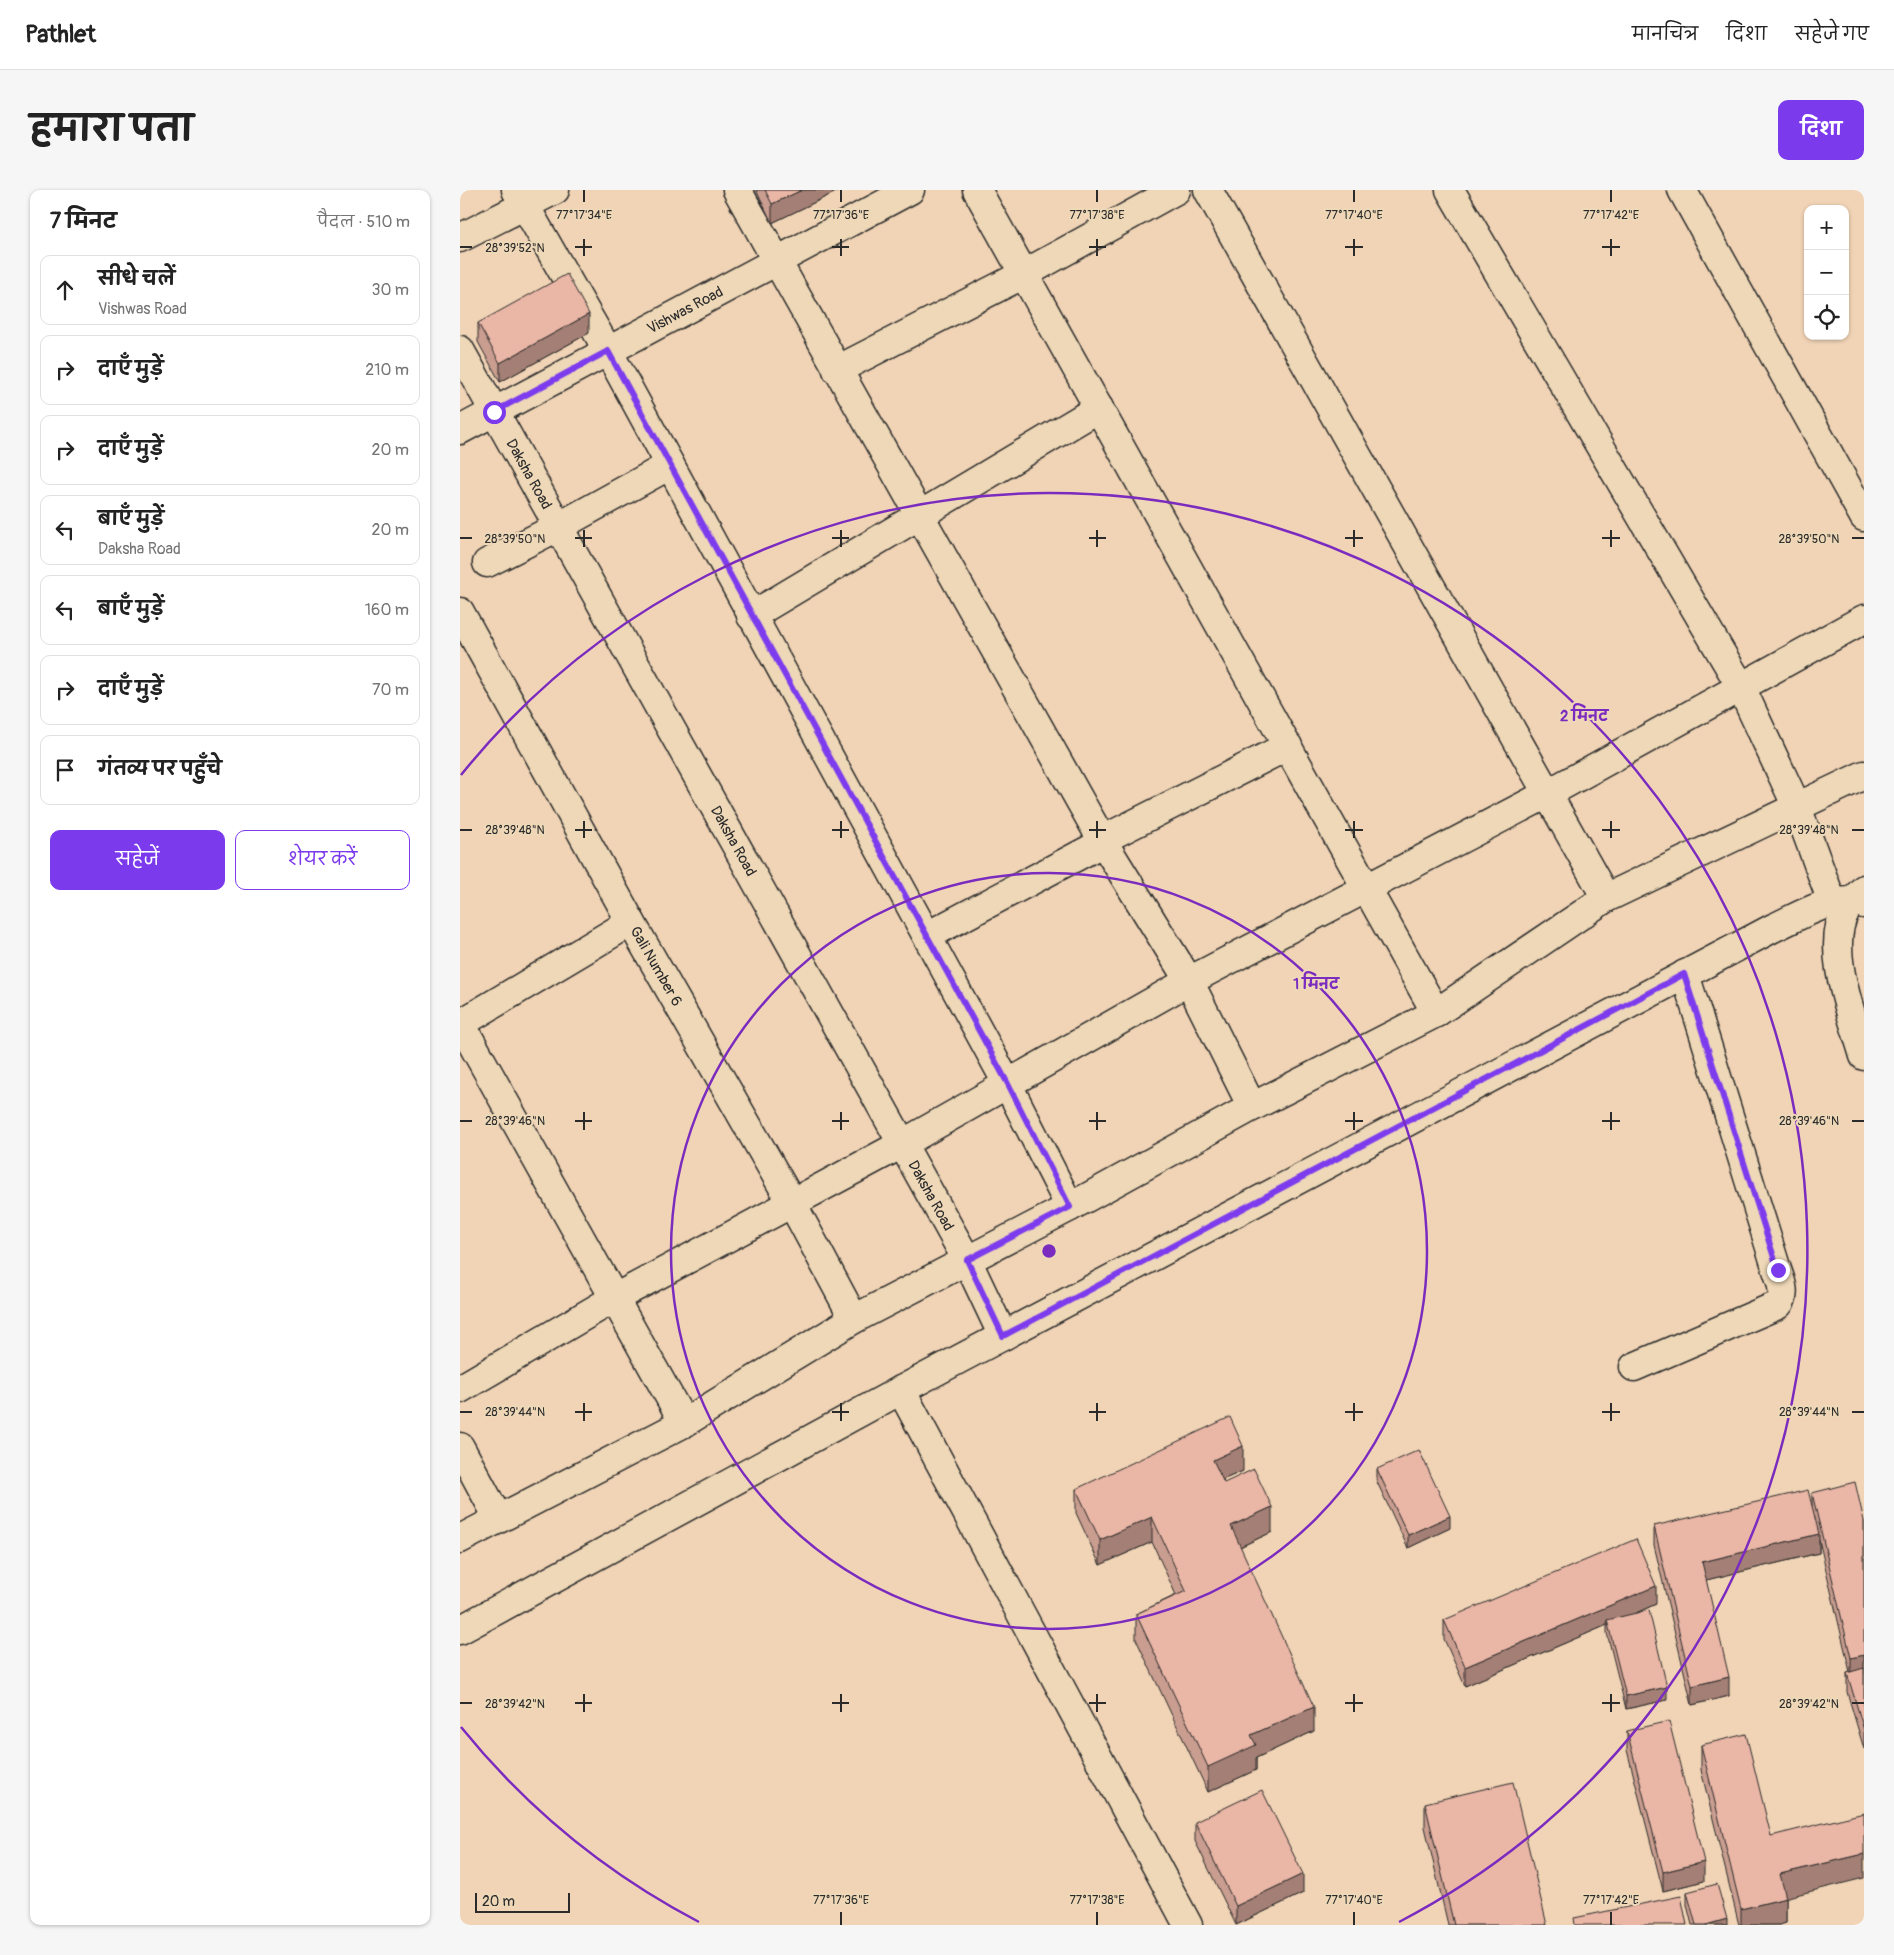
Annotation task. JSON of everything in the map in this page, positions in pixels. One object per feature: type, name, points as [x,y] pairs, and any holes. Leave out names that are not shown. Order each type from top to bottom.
[{"type":"street","points":[[460,238],[520,198],[555,190]]},
{"type":"street","points":[[737,190],[1102,840],[1189,981],[1252,1107]]},
{"type":"street","name":"Vishwas Road","points":[[460,430],[910,190]]},
{"type":"street","points":[[977,190],[1436,1013]]},
{"type":"street","points":[[837,370],[1024,274],[1176,190]]},
{"type":"street","points":[[1208,190],[1606,898]]},
{"type":"street","points":[[1450,190],[1740,685],[1797,807],[1853,899]]},
{"type":"street","points":[[1682,190],[1864,517]]},
{"type":"street","points":[[520,198],[608,351],[1008,1084],[1070,1207]]},
{"type":"street","name":"Daksha Road","points":[[460,350],[967,1260],[1003,1336]]},
{"type":"street","points":[[751,616],[1099,408]]},
{"type":"street","points":[[487,563],[558,527],[670,465]]},
{"type":"street","name":"Gali Number 6","points":[[460,612],[632,922],[792,1203],[854,1319]]},
{"type":"street","points":[[460,1389],[613,1300],[902,1144],[1189,981],[1547,794],[1740,685],[1864,619]]},
{"type":"street","points":[[927,936],[1102,843],[1102,840],[1288,746]]},
{"type":"street","points":[[460,1539],[684,1423],[854,1319],[1070,1207],[1252,1107],[1436,1013],[1606,898],[1864,775]]},
{"type":"street","points":[[1853,899],[1846,910],[1840,926],[1838,949],[1844,987],[1864,1056]]},
{"type":"street","points":[[460,1630],[901,1390],[1684,974],[1773,928],[1853,899]]},
{"type":"street","points":[[632,922],[460,1023],[613,1300],[684,1423]]},
{"type":"street","points":[[1634,1367],[1778,1305],[1782,1297],[1782,1286],[1778,1270],[1684,974]]},
{"type":"street","points":[[901,1390],[1188,1925]]},
{"type":"street","points":[[460,1447],[498,1518]]},
{"type":"building","points":[[765,190],[802,190],[772,204]]},
{"type":"building","points":[[567,274],[589,314],[500,363],[478,323]]},
{"type":"building","points":[[1230,1417],[1243,1446],[1213,1460],[1224,1483],[1254,1469],[1272,1507],[1231,1526],[1314,1707],[1251,1735],[1256,1745],[1208,1767],[1136,1614],[1186,1591],[1152,1517],[1100,1540],[1076,1489]]},
{"type":"building","points":[[1419,1450],[1450,1516],[1408,1535],[1377,1469]]},
{"type":"building","points":[[1855,1482],[1864,1521],[1864,1655],[1851,1658],[1812,1493]]},
{"type":"building","points":[[1808,1490],[1819,1534],[1702,1562],[1729,1677],[1692,1686],[1654,1526]]},
{"type":"building","points":[[1636,1539],[1656,1586],[1465,1667],[1444,1620]]},
{"type":"building","points":[[1649,1610],[1667,1687],[1626,1696],[1607,1620]]},
{"type":"building","points":[[1864,1668],[1864,1730],[1847,1673]]},
{"type":"building","points":[[1669,1721],[1704,1862],[1663,1872],[1627,1731]]},
{"type":"building","points":[[1746,1734],[1771,1836],[1864,1813],[1864,1854],[1780,1874],[1786,1898],[1741,1909],[1701,1745]]},
{"type":"building","points":[[1513,1782],[1547,1925],[1454,1925],[1425,1803]]},
{"type":"building","points":[[1262,1790],[1303,1874],[1236,1906],[1195,1822]]},
{"type":"building","points":[[1717,1884],[1727,1919],[1706,1925],[1696,1925],[1687,1892]]},
{"type":"building","points":[[1681,1896],[1687,1925],[1575,1925],[1574,1918]]},
{"type":"route","points":[[494,412],[608,351],[1008,1084],[1070,1207],[967,1260],[1003,1336],[1684,974],[1778,1270]]}]
